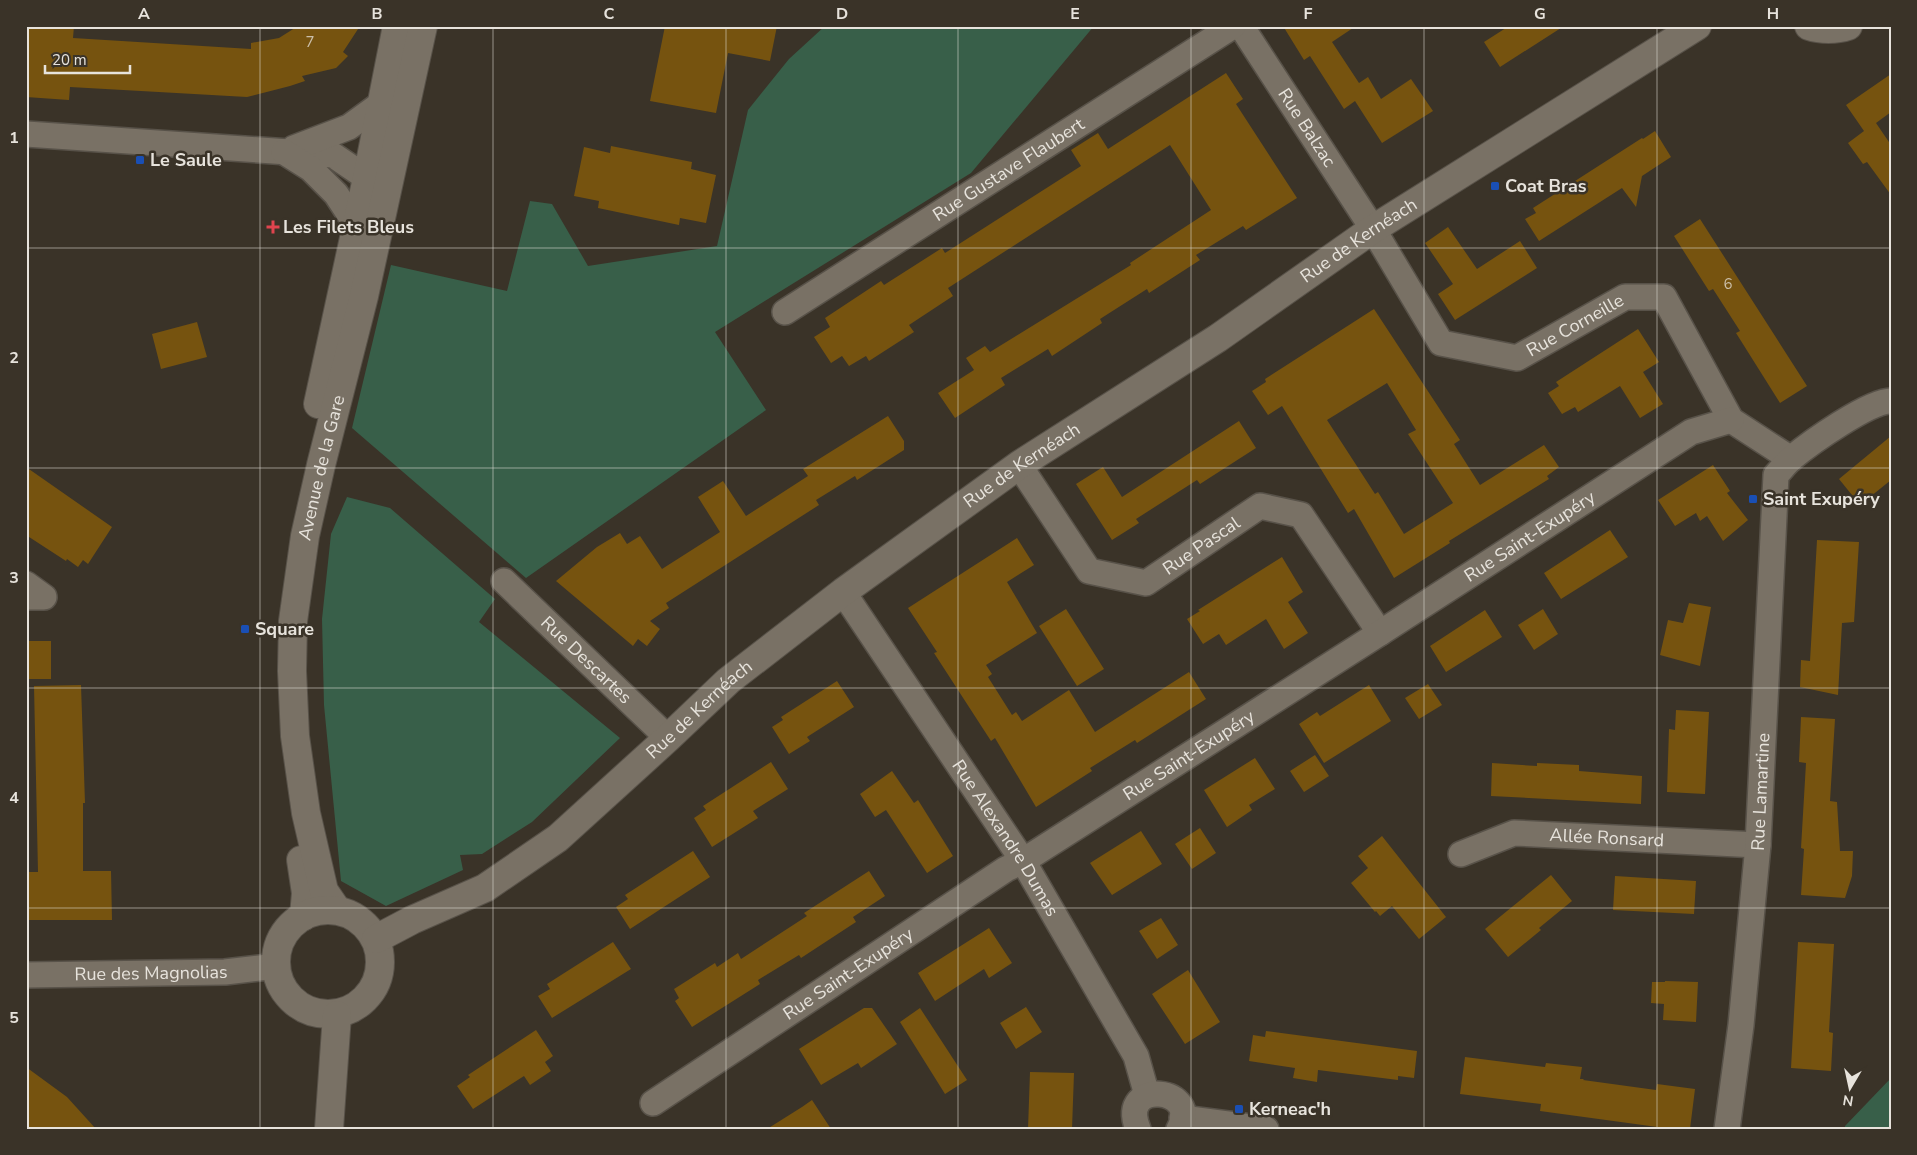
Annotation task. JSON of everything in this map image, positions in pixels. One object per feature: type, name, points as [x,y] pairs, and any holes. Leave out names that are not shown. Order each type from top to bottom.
[{"type":"main road","name":"Avenue de la Gare","points":[[337,910],[324,891],[306,813],[295,727],[292,671],[293,621],[305,536],[321,464],[364,296],[369,222],[367,178],[397,26]]},
{"type":"main road","name":"Avenue de la Gare","points":[[304,916],[305,879],[289,792],[280,657],[281,629],[289,560],[302,484],[369,222],[423,26]]},
{"type":"main road","name":"Rue de Kernéach","points":[[376,939],[412,920],[485,888],[558,838],[728,681],[843,592],[1019,465],[1218,338],[1373,229],[1697,26]]},
{"type":"main road","points":[[1809,26],[1816,28],[1841,28],[1848,26]]},
{"type":"main road","points":[[321,910],[337,910],[353,916],[366,926],[376,939],[381,956],[379,973],[373,989],[361,1002],[337,1015],[312,1011],[297,1003],[285,991],[278,975],[277,953],[280,941],[290,927],[304,916],[321,910]]},
{"type":"main road","points":[[329,1129],[337,1015]]},
{"type":"street","name":"Rue Gustave Flaubert","points":[[785,312],[1233,26]]},
{"type":"street","name":"Rue Balzac","points":[[1241,26],[1373,229]]},
{"type":"street","points":[[284,152],[349,128],[382,103]]},
{"type":"street","points":[[26,134],[333,155],[367,178]]},
{"type":"street","points":[[284,152],[310,169],[369,222]]},
{"type":"street","name":"Rue Corneille","points":[[1373,229],[1441,343],[1517,358],[1625,297],[1664,297],[1731,420],[1791,459]]},
{"type":"street","name":"Rue Lamartine","points":[[1727,1129],[1741,1025],[1758,845],[1776,475],[1791,459],[1859,412],[1884,401],[1891,401]]},
{"type":"street","name":"Rue Saint-Exupéry","points":[[653,1103],[998,874],[1380,633],[1691,432],[1731,420]]},
{"type":"street","name":"Rue Pascal","points":[[1019,465],[1089,572],[1146,583],[1260,506],[1301,515],[1380,633]]},
{"type":"street","name":"Rue Descartes","points":[[504,581],[668,738]]},
{"type":"street","points":[[26,584],[44,597],[26,597]]},
{"type":"street","name":"Rue Alexandre Dumas","points":[[843,592],[1023,860],[1136,1056],[1147,1095]]},
{"type":"street","name":"Allée Ronsard","points":[[1461,854],[1514,833],[1758,845]]},
{"type":"street","name":"Rue des Magnolias","points":[[26,975],[225,972],[277,966]]},
{"type":"street","points":[[1138,1129],[1135,1114],[1137,1106],[1147,1095],[1161,1093],[1168,1095],[1179,1104],[1181,1123],[1266,1129]]},
{"type":"green space","points":[[825,26],[1094,26],[971,173],[715,332],[766,410],[526,578],[352,428],[391,265],[507,291],[530,201],[552,204],[588,266],[717,246],[748,110],[789,59]]},
{"type":"green space","points":[[347,497],[390,508],[495,599],[479,622],[620,738],[532,822],[482,854],[460,855],[463,870],[386,906],[341,881],[324,705],[322,619],[331,534]]},
{"type":"green space","points":[[1891,1078],[1891,1129],[1845,1129],[1845,1126]]},
{"type":"building","points":[[26,26],[74,26],[73,38],[251,49],[251,43],[279,38],[298,26],[360,26],[343,52],[348,56],[336,68],[302,76],[305,81],[247,97],[70,87],[69,100],[26,97]]},
{"type":"building","points":[[665,26],[777,26],[770,61],[728,53],[716,113],[650,101]]},
{"type":"building","points":[[1283,26],[1356,26],[1332,42],[1359,83],[1368,77],[1381,99],[1411,79],[1433,111],[1382,143],[1355,101],[1344,109],[1310,56],[1304,60]]},
{"type":"building","points":[[1509,26],[1564,26],[1500,67],[1484,42]]},
{"type":"building","points":[[1226,73],[1243,99],[1236,104],[1297,198],[1246,230],[1243,226],[1196,255],[1200,260],[1149,293],[1147,289],[1100,319],[1102,323],[1052,356],[1048,349],[1001,378],[1005,385],[955,418],[938,393],[974,370],[966,358],[985,346],[990,352],[1131,265],[1130,263],[1211,210],[1170,145],[948,288],[953,296],[909,325],[914,332],[869,361],[866,356],[849,366],[842,356],[831,363],[814,337],[830,327],[825,318],[881,281],[884,285],[942,248],[945,253],[1081,166],[1071,150],[1098,133],[1108,149]]},
{"type":"building","points":[[1891,74],[1891,112],[1876,123],[1891,145],[1891,195],[1867,162],[1863,164],[1848,143],[1864,131],[1846,105]]},
{"type":"building","points":[[1655,131],[1671,157],[1642,176],[1636,207],[1622,188],[1539,241],[1525,219],[1536,213],[1533,208]]},
{"type":"building","points":[[611,146],[692,162],[691,169],[716,175],[706,223],[680,218],[679,225],[598,208],[599,201],[574,196],[584,147],[610,153]]},
{"type":"building","points":[[1700,219],[1807,386],[1780,403],[1736,333],[1740,331],[1713,289],[1709,291],[1674,236]]},
{"type":"building","points":[[1448,227],[1477,269],[1520,241],[1537,268],[1455,320],[1438,294],[1453,284],[1425,243]]},
{"type":"building","points":[[1374,309],[1460,440],[1454,444],[1480,485],[1544,445],[1559,467],[1547,476],[1549,479],[1449,541],[1450,543],[1394,578],[1354,509],[1348,513],[1282,406],[1268,415],[1252,391],[1266,382],[1265,379]],"holes":[[[1387,383],[1416,430],[1408,434],[1453,503],[1404,534],[1378,492],[1375,494],[1327,420]]]},
{"type":"building","points":[[197,322],[207,357],[161,369],[152,334]]},
{"type":"building","points":[[1638,329],[1659,362],[1643,372],[1663,404],[1640,418],[1620,386],[1578,412],[1575,407],[1562,414],[1548,393],[1559,386],[1556,382]]},
{"type":"building","points":[[888,416],[904,441],[904,450],[857,480],[855,476],[816,500],[819,505],[666,603],[669,608],[650,621],[660,629],[647,646],[638,639],[633,646],[556,581],[597,547],[620,533],[627,544],[640,536],[662,569],[720,532],[698,497],[723,481],[746,516],[808,476],[803,469]]},
{"type":"building","points":[[1239,421],[1256,448],[1200,484],[1197,480],[1136,519],[1139,523],[1112,540],[1076,484],[1103,467],[1122,497]]},
{"type":"building","points":[[1891,436],[1891,480],[1860,505],[1839,479]]},
{"type":"building","points":[[1713,465],[1730,491],[1727,493],[1748,520],[1723,541],[1707,516],[1700,521],[1696,513],[1675,526],[1658,500]]},
{"type":"building","points":[[26,467],[112,527],[88,564],[83,560],[78,567],[26,535]]},
{"type":"building","points":[[1610,530],[1628,557],[1561,599],[1544,573]]},
{"type":"building","points":[[1017,538],[1034,565],[1007,582],[1037,633],[986,665],[992,674],[988,677],[1012,715],[1016,712],[1022,721],[1069,690],[1095,732],[1189,672],[1206,699],[1137,743],[1135,740],[1090,768],[1092,771],[1036,807],[995,738],[991,741],[934,653],[937,652],[908,608]]},
{"type":"building","points":[[1817,540],[1859,542],[1854,622],[1842,623],[1838,695],[1800,687],[1801,660],[1810,661]]},
{"type":"building","points":[[1282,557],[1303,592],[1288,602],[1308,633],[1284,649],[1266,619],[1226,645],[1219,634],[1203,644],[1187,619],[1200,611],[1198,610]]},
{"type":"building","points":[[1689,603],[1711,607],[1700,666],[1660,655],[1668,620],[1683,623]]},
{"type":"building","points":[[1066,609],[1104,669],[1077,686],[1039,626]]},
{"type":"building","points":[[1543,609],[1558,634],[1534,650],[1518,625]]},
{"type":"building","points":[[1485,610],[1502,637],[1446,672],[1430,646]]},
{"type":"building","points":[[26,641],[51,641],[51,679],[26,679]]},
{"type":"building","points":[[837,681],[854,707],[807,737],[810,741],[789,754],[772,727],[783,720],[781,717]]},
{"type":"building","points":[[1428,684],[1442,705],[1419,719],[1405,698]]},
{"type":"building","points":[[81,685],[85,803],[83,803],[83,871],[111,871],[112,920],[26,920],[26,872],[38,872],[34,686]]},
{"type":"building","points":[[1369,685],[1391,721],[1324,763],[1299,724],[1317,712],[1320,716]]},
{"type":"building","points":[[1676,710],[1709,712],[1705,794],[1667,792],[1669,729],[1675,730]]},
{"type":"building","points":[[1801,717],[1835,719],[1830,801],[1837,802],[1840,851],[1853,851],[1852,876],[1845,898],[1801,895],[1804,849],[1801,848],[1806,763],[1799,762]]},
{"type":"building","points":[[1315,755],[1329,776],[1304,792],[1290,771]]},
{"type":"building","points":[[1255,758],[1275,789],[1249,805],[1252,810],[1227,827],[1204,790]]},
{"type":"building","points":[[771,762],[788,789],[753,811],[758,818],[712,847],[694,818],[706,810],[703,806]]},
{"type":"building","points":[[1492,763],[1537,766],[1537,763],[1579,765],[1579,771],[1642,776],[1641,804],[1491,796]]},
{"type":"building","points":[[892,771],[914,803],[918,800],[953,856],[927,873],[886,810],[875,817],[860,794]]},
{"type":"building","points":[[1200,828],[1216,853],[1192,869],[1175,844]]},
{"type":"building","points":[[1141,831],[1162,864],[1112,895],[1090,863]]},
{"type":"building","points":[[1382,836],[1446,917],[1419,939],[1392,906],[1380,916],[1351,883],[1368,868],[1358,856]]},
{"type":"building","points":[[693,851],[710,877],[630,929],[616,907],[628,899],[625,895]]},
{"type":"building","points":[[869,871],[885,896],[853,917],[856,922],[801,958],[799,955],[758,980],[760,984],[692,1027],[675,1001],[679,998],[674,989],[715,963],[717,967],[738,953],[741,959],[807,916],[804,913]]},
{"type":"building","points":[[1551,875],[1572,901],[1508,957],[1485,929]]},
{"type":"building","points":[[1615,876],[1696,881],[1694,914],[1613,910]]},
{"type":"building","points":[[1161,918],[1178,945],[1157,959],[1139,931]]},
{"type":"building","points":[[989,928],[1012,963],[989,978],[984,969],[935,1001],[918,973]]},
{"type":"building","points":[[613,942],[631,969],[552,1018],[538,996],[550,989],[547,984]]},
{"type":"building","points":[[1798,942],[1834,944],[1829,1032],[1833,1033],[1831,1071],[1791,1068]]},
{"type":"building","points":[[1188,970],[1220,1022],[1185,1044],[1152,994]]},
{"type":"building","points":[[1652,982],[1698,982],[1696,1022],[1663,1020],[1664,1004],[1651,1003]]},
{"type":"building","points":[[1026,1007],[1042,1032],[1016,1049],[1000,1023]]},
{"type":"building","points":[[864,1008],[872,1008],[897,1044],[861,1068],[858,1063],[821,1085],[799,1049]]},
{"type":"building","points":[[920,1008],[967,1080],[945,1094],[900,1022]]},
{"type":"building","points":[[536,1030],[553,1056],[545,1062],[551,1071],[530,1085],[524,1076],[473,1109],[457,1086],[470,1077],[468,1075]]},
{"type":"building","points":[[1266,1031],[1417,1051],[1414,1078],[1398,1076],[1398,1080],[1318,1070],[1317,1082],[1293,1078],[1295,1068],[1249,1061],[1253,1035],[1265,1037]]},
{"type":"building","points":[[1465,1057],[1545,1067],[1546,1063],[1582,1067],[1580,1079],[1583,1080],[1656,1090],[1657,1084],[1695,1089],[1690,1129],[1672,1129],[1540,1111],[1541,1104],[1460,1094]]},
{"type":"building","points":[[26,1067],[67,1097],[96,1129],[26,1129]]},
{"type":"building","points":[[1030,1072],[1074,1073],[1072,1129],[1028,1129]]},
{"type":"building","points":[[812,1100],[831,1129],[767,1129],[802,1107]]},
{"type":"place","name":"Le Saule","points":[[140,160]]},
{"type":"place","name":"Coat Bras","points":[[1495,186]]},
{"type":"place","name":"Les Filets Bleus","points":[[273,227]]},
{"type":"place","name":"Saint Exupéry","points":[[1753,499]]},
{"type":"place","name":"Square","points":[[245,629]]},
{"type":"place","name":"Kerneac'h","points":[[1239,1109]]}]
